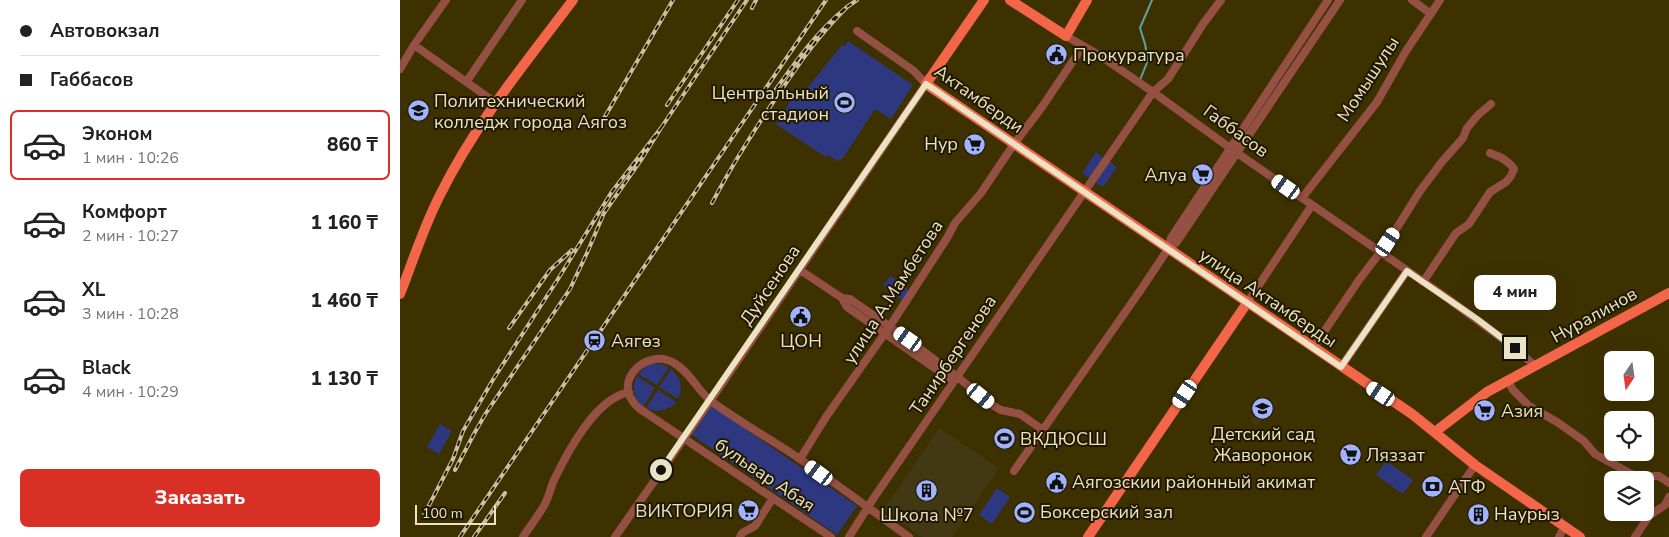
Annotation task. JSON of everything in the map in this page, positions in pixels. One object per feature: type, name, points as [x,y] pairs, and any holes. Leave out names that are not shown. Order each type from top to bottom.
[{"type":"main road","points":[[400,294],[440,194],[477,131],[573,0]]},
{"type":"main road","name":"Дуйсенова","points":[[926,84],[984,0]]},
{"type":"main road","name":"Габбасов","points":[[1010,0],[1066,36]]},
{"type":"main road","points":[[1066,36],[1087,0]]},
{"type":"main road","name":"Актамберди","points":[[926,84],[1083,192]]},
{"type":"main road","name":"улица Актамберды","points":[[1083,192],[1412,414],[1475,465],[1580,537]]},
{"type":"main road","name":"Нуралинов","points":[[1435,432],[1486,392],[1669,293]]},
{"type":"main road","points":[[1088,537],[1247,303]]},
{"type":"street","points":[[400,69],[414,45],[446,0]]},
{"type":"street","points":[[467,81],[522,0]]},
{"type":"street","name":"Танирбергенова","points":[[849,537],[955,378],[1083,192],[1153,92],[1168,80],[1220,0]]},
{"type":"street","points":[[1014,471],[1168,249],[1176,242],[1328,0]]},
{"type":"street","points":[[1233,150],[1340,0]]},
{"type":"street","points":[[1412,0],[1431,14]]},
{"type":"street","name":"Момышулы","points":[[1302,198],[1377,102],[1406,51],[1440,0]]},
{"type":"street","name":"Актамберди","points":[[857,31],[914,71],[926,84]]},
{"type":"street","name":"Габбасов","points":[[1066,36],[1099,55],[1153,92],[1233,150],[1484,324],[1535,366]]},
{"type":"street","points":[[414,45],[496,103]]},
{"type":"street","name":"улица А.Мамбетова","points":[[800,459],[826,417],[888,330],[955,224],[981,193],[1042,107],[1082,46]]},
{"type":"street","name":"Дуйсенова","points":[[615,537],[711,400],[926,84]]},
{"type":"street","points":[[1313,348],[1359,280],[1381,252],[1420,191],[1463,138],[1467,128],[1491,104]]},
{"type":"street","points":[[1423,282],[1456,232],[1469,224],[1490,192],[1506,182],[1511,176],[1514,169],[1510,164],[1490,153]]},
{"type":"street","points":[[1247,303],[1312,205]]},
{"type":"street","points":[[800,270],[842,298],[847,307],[888,330],[994,406],[1001,410],[1020,414],[1043,430]]},
{"type":"street","points":[[1341,367],[1407,271]]},
{"type":"street","points":[[683,439],[631,400],[628,392],[629,379],[633,372],[648,360],[656,359],[673,362],[686,372],[711,400]]},
{"type":"street","points":[[1508,381],[1513,390],[1529,406],[1557,422],[1584,441],[1595,454],[1635,476],[1659,476],[1669,482]]},
{"type":"street","points":[[523,537],[546,502],[553,482],[573,445],[606,402],[619,394],[628,392]]},
{"type":"street","name":"бульвар Абая","points":[[711,400],[800,459],[909,537]]},
{"type":"street","name":"бульвар Абая","points":[[683,439],[831,537]]},
{"type":"street","points":[[1426,537],[1475,465]]},
{"type":"street","points":[[1635,537],[1649,516],[1665,505],[1669,497]]},
{"type":"street","points":[[740,537],[742,533],[755,526],[773,498]]},
{"type":"street","points":[[1559,537],[1565,526]]},
{"type":"shaded area","name":"Центральный стадион","points":[[848,41],[913,85],[891,119],[875,109],[843,158],[837,161],[828,155],[826,157],[776,124],[795,94],[800,97],[842,45],[845,46]]},
{"type":"shaded area","points":[[1096,152],[1117,167],[1103,187],[1082,173]]},
{"type":"shaded area","points":[[891,276],[910,291],[903,301],[883,285]]},
{"type":"shaded area","points":[[652,364],[669,367],[657,385],[638,374],[645,367]]},
{"type":"shaded area","points":[[671,369],[680,383],[678,399],[659,387]]},
{"type":"shaded area","points":[[637,376],[655,388],[643,407],[634,393]]},
{"type":"shaded area","points":[[658,390],[676,402],[675,404],[661,411],[646,408]]},
{"type":"shaded area","name":"Детский сад Жаворонок","points":[[1265,397],[1273,402],[1257,426],[1250,421]]},
{"type":"shaded area","points":[[712,406],[857,506],[837,535],[692,435]]},
{"type":"shaded area","points":[[440,424],[452,431],[439,454],[427,447]]},
{"type":"shaded area","points":[[939,428],[999,468],[952,537],[922,537],[883,511]]},
{"type":"shaded area","points":[[1386,461],[1413,480],[1403,494],[1376,475]]},
{"type":"shaded area","points":[[997,488],[1010,497],[992,524],[979,515]]},
{"type":"waterway","points":[[1140,80],[1148,60],[1140,28],[1152,0]]},
{"type":"railway","points":[[600,125],[673,0]]},
{"type":"railway","points":[[667,105],[738,0]]},
{"type":"railway","points":[[661,128],[747,0]]},
{"type":"railway","points":[[752,8],[756,0]]},
{"type":"railway","points":[[460,537],[826,0]]},
{"type":"railway","points":[[847,7],[857,0]]},
{"type":"railway","points":[[712,203],[760,121],[794,71],[819,38],[847,7],[817,36],[774,92]]},
{"type":"railway","points":[[424,515],[453,459],[463,431],[494,378],[611,193],[661,128],[604,213],[570,289],[486,413],[455,470]]},
{"type":"railway","points":[[509,328],[550,270],[572,250]]},
{"type":"railway","points":[[474,537],[505,493]]},
{"type":"place","name":"Прокуратура","points":[[1057,55]]},
{"type":"place","name":"Центральный стадион","points":[[845,103]]},
{"type":"place","name":"Политехнический колледж города Аягоз","points":[[418,111]]},
{"type":"place","name":"Нур","points":[[974,144]]},
{"type":"place","name":"Алуа","points":[[1203,175]]},
{"type":"place","name":"ЦОН","points":[[801,316]]},
{"type":"place","name":"Аягөз","points":[[595,341]]},
{"type":"place","name":"Детский сад Жаворонок","points":[[1263,409]]},
{"type":"place","name":"Азия","points":[[1485,411]]},
{"type":"place","name":"ВКДЮСШ","points":[[1004,439]]},
{"type":"place","name":"Ляззат","points":[[1350,455]]},
{"type":"place","name":"Аягозскии районный акимат","points":[[1056,482]]},
{"type":"place","name":"АТФ","points":[[1432,487]]},
{"type":"place","name":"Школа №7","points":[[927,490]]},
{"type":"place","name":"ВИКТОРИЯ","points":[[749,511]]},
{"type":"place","name":"Боксерский зал","points":[[1024,512]]},
{"type":"place","name":"Наурыз","points":[[1478,514]]},
{"type":"route","points":[[661,470],[711,400],[926,84],[1341,367],[1407,271],[1477,319],[1515,348]]}]
